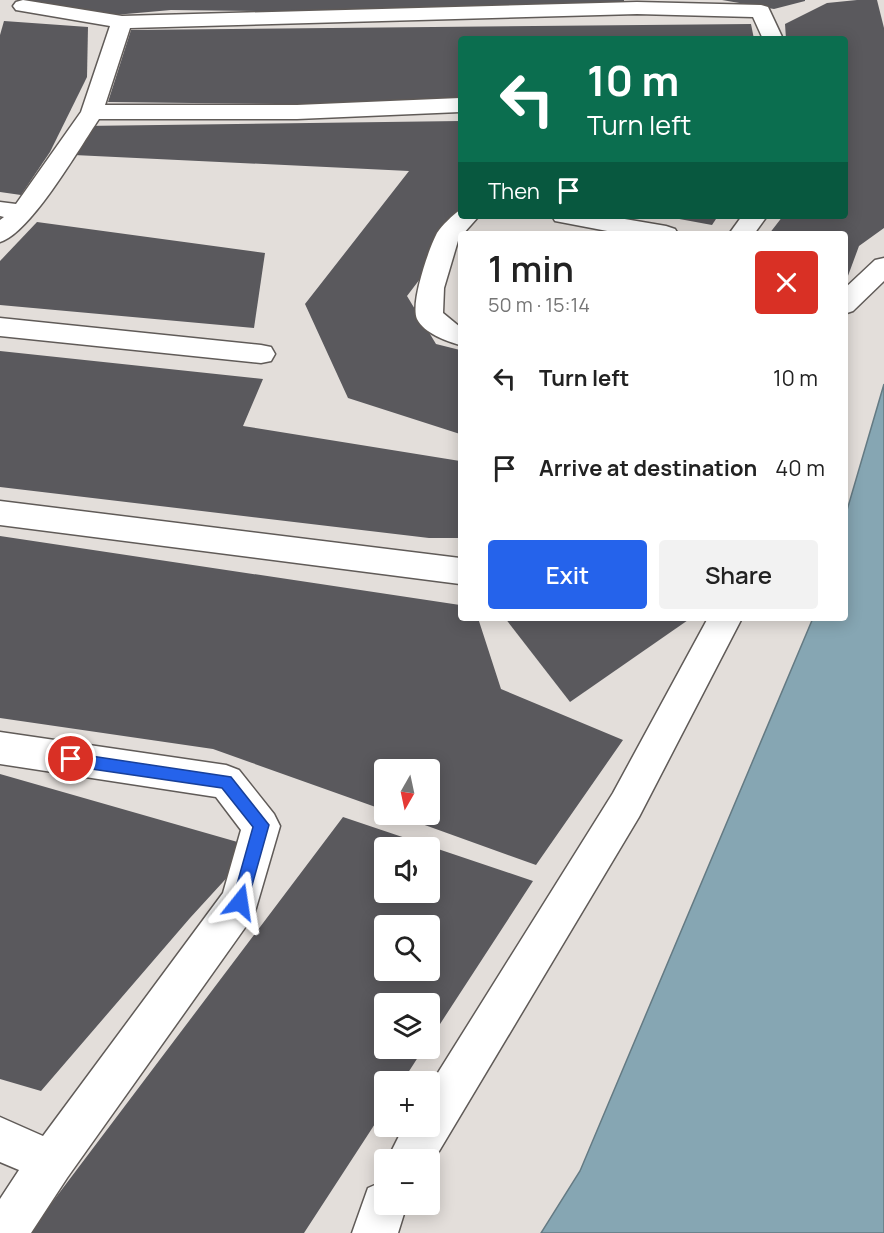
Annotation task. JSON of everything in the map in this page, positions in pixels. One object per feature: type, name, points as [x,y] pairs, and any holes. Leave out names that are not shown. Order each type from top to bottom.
[{"type":"street","points":[[24,6],[122,22],[637,8],[761,11],[772,36]]},
{"type":"street","points":[[0,234],[11,210],[92,112],[122,22]]},
{"type":"street","points":[[92,112],[297,112],[458,105]]},
{"type":"street","points":[[458,336],[452,334],[429,316],[431,288],[449,234],[464,219]]},
{"type":"street","points":[[581,219],[649,231]]},
{"type":"street","points":[[743,231],[753,219]]},
{"type":"street","points":[[848,301],[884,266]]},
{"type":"street","points":[[0,327],[261,354]]},
{"type":"street","points":[[0,513],[458,571]]},
{"type":"street","points":[[416,1149],[626,805],[723,621]]},
{"type":"street","points":[[0,748],[226,782],[261,825],[240,902],[51,1162],[4,1233]]},
{"type":"street","points":[[0,1139],[51,1162]]},
{"type":"street","points":[[375,1233],[381,1215]]},
{"type":"water","points":[[884,384],[884,1233],[541,1233],[580,1171],[812,621],[848,621],[848,507]]},
{"type":"building","points":[[19,0],[624,0],[624,2],[443,13],[171,10],[92,17],[23,6]]},
{"type":"building","points":[[722,0],[805,0],[805,1],[774,9]]},
{"type":"building","points":[[877,0],[884,28],[884,228],[859,246],[848,276],[848,231],[771,231],[781,219],[848,219],[848,36],[786,36],[785,24],[827,3]]},
{"type":"building","points":[[4,21],[88,27],[87,77],[50,152],[21,195],[0,192],[0,35]]},
{"type":"building","points":[[751,24],[753,36],[458,36],[458,106],[108,102],[131,30]]},
{"type":"building","points":[[458,121],[458,219],[466,219],[407,296],[436,344],[458,350],[458,433],[348,398],[305,304],[409,171],[74,155],[82,126]]},
{"type":"building","points":[[679,219],[716,219],[712,225]]},
{"type":"building","points":[[37,222],[265,253],[254,328],[0,305],[0,261]]},
{"type":"building","points":[[0,351],[263,379],[243,426],[458,461],[458,538],[429,538],[0,487]]},
{"type":"building","points":[[0,536],[458,605],[458,621],[479,621],[501,689],[623,740],[536,865],[425,825],[440,825],[440,759],[374,759],[374,806],[213,749],[0,718]]},
{"type":"building","points":[[507,621],[687,621],[570,702]]},
{"type":"building","points":[[0,774],[255,847],[190,918],[41,1091],[0,1079]]},
{"type":"building","points":[[343,817],[402,837],[374,837],[374,903],[440,903],[440,850],[533,881],[440,1024],[440,993],[374,993],[374,1059],[417,1059],[409,1071],[374,1071],[374,1125],[304,1233],[29,1233]]},
{"type":"route","points":[[71,759],[226,782],[261,825],[240,902]]}]
